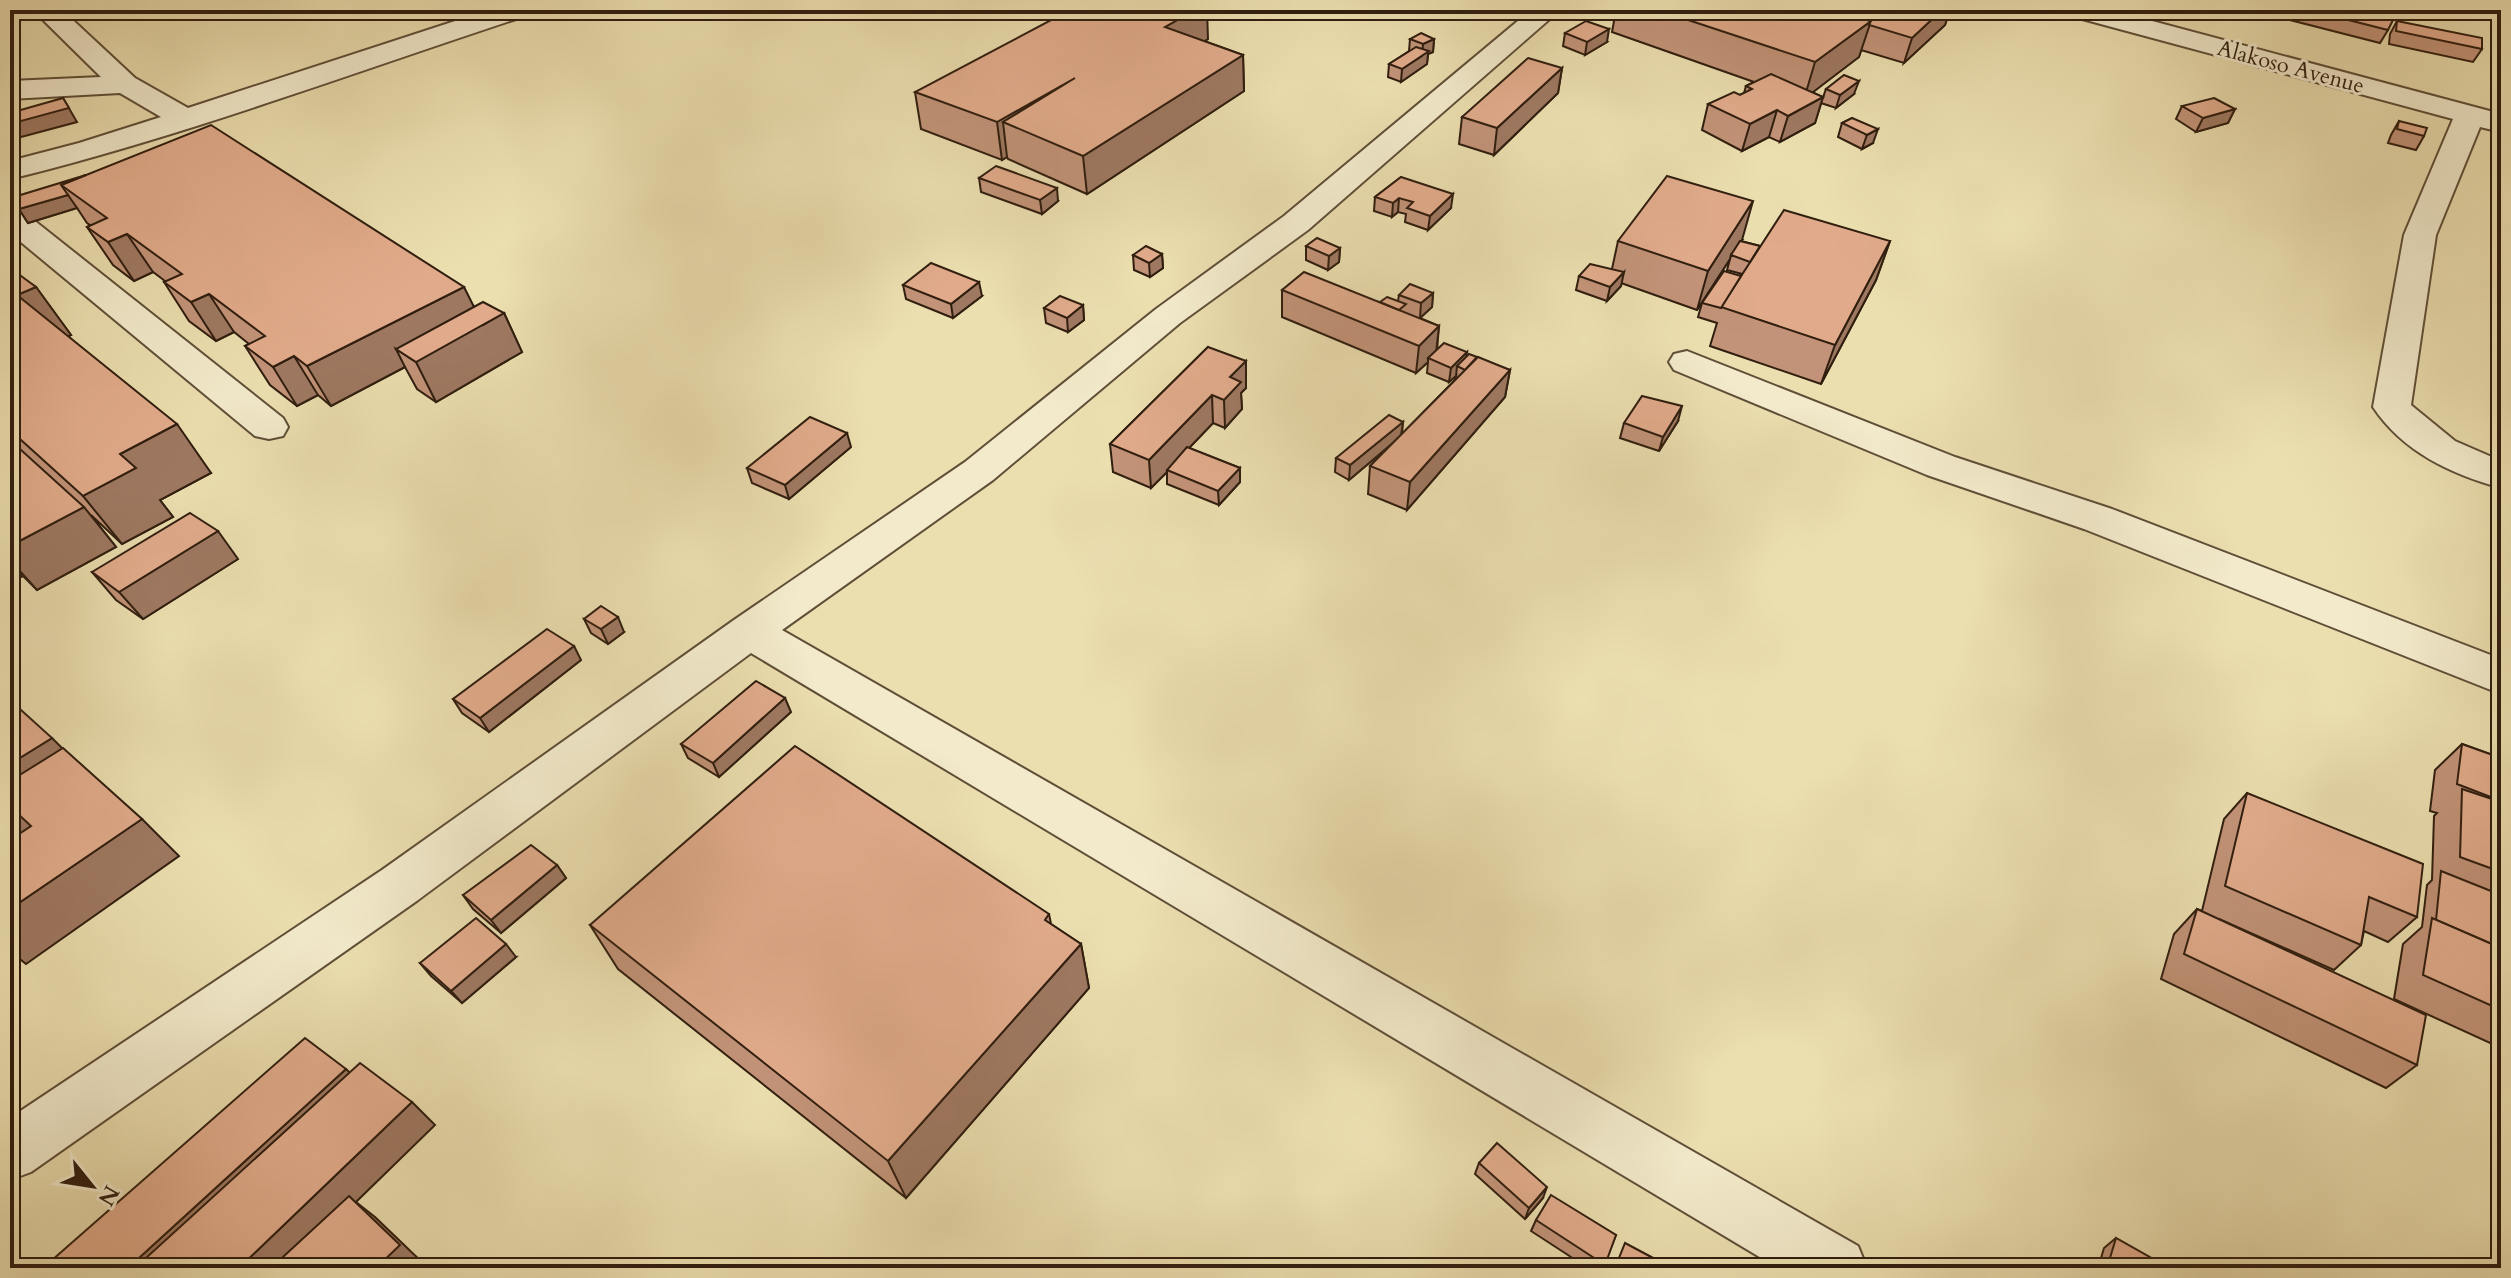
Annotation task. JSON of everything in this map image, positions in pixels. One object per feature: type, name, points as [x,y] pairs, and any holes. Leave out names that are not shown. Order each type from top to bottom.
[{"type":"street","points":[[46,10],[125,84],[186,119]]},
{"type":"street","points":[[10,170],[90,150],[516,10]]},
{"type":"street","points":[[10,1152],[400,885],[749,631],[979,471],[1168,316],[1296,223],[1547,10]]},
{"type":"street","name":"Alakoso Avenue","points":[[2080,10],[2150,15],[2490,112]]},
{"type":"street","points":[[10,90],[125,84]]},
{"type":"street","points":[[2490,112],[2460,143],[2420,235],[2392,407],[2415,434],[2459,462],[2501,475]]},
{"type":"street","points":[[10,217],[269,427]]},
{"type":"street","points":[[1687,362],[1941,466],[2098,519],[2501,677]]},
{"type":"street","points":[[749,631],[1836,1268]]},
{"type":"building","points":[[1070,10],[1195,10],[1165,27],[1243,55],[1083,156],[1003,122],[1075,78],[997,122],[915,92]]},
{"type":"building","points":[[1658,10],[1836,10],[1871,21],[1815,62]]},
{"type":"building","points":[[1865,10],[1942,10],[1912,38],[1869,25],[1871,21],[1857,17]]},
{"type":"building","points":[[2309,10],[2346,10],[2393,20],[2388,30]]},
{"type":"building","points":[[1586,21],[1609,29],[1587,42],[1565,33]]},
{"type":"building","points":[[2397,21],[2482,38],[2482,49],[2396,31]]},
{"type":"building","points":[[1421,33],[1434,39],[1423,44],[1410,39]]},
{"type":"building","points":[[1416,47],[1429,51],[1402,69],[1389,64]]},
{"type":"building","points":[[1528,58],[1562,68],[1497,128],[1462,117]]},
{"type":"building","points":[[1771,74],[1823,97],[1788,116],[1777,110],[1750,124],[1708,104],[1734,92],[1740,95],[1752,89],[1746,86]]},
{"type":"building","points":[[1844,75],[1859,81],[1840,95],[1826,89]]},
{"type":"building","points":[[63,98],[69,108],[10,124],[10,113]]},
{"type":"building","points":[[2214,98],[2235,109],[2203,118],[2182,106]]},
{"type":"building","points":[[1852,118],[1878,129],[1867,135],[1842,123]]},
{"type":"building","points":[[2399,121],[2427,128],[2424,136],[2397,129]]},
{"type":"building","points":[[211,125],[464,287],[307,366],[294,356],[273,367],[245,346],[265,336],[209,294],[191,302],[164,282],[182,274],[127,234],[108,242],[87,227],[107,218],[61,185]]},
{"type":"building","points":[[996,166],[1057,188],[1040,200],[979,178]]},
{"type":"building","points":[[86,175],[61,185],[68,195],[19,209],[14,197]]},
{"type":"building","points":[[1667,176],[1753,201],[1708,271],[1618,241]]},
{"type":"building","points":[[1401,177],[1453,194],[1430,216],[1407,208],[1413,202],[1399,198],[1393,203],[1375,197]]},
{"type":"building","points":[[1784,210],[1890,241],[1835,345],[1721,307]]},
{"type":"building","points":[[1317,238],[1340,248],[1329,256],[1306,246]]},
{"type":"building","points":[[1740,241],[1760,246],[1750,262],[1731,255]]},
{"type":"building","points":[[1146,246],[1162,254],[1149,263],[1133,255]]},
{"type":"building","points":[[931,263],[979,282],[951,304],[903,285]]},
{"type":"building","points":[[1590,264],[1624,272],[1610,287],[1579,276]]},
{"type":"building","points":[[13,270],[36,287],[17,295],[177,424],[120,454],[136,468],[83,496],[10,430],[10,271]]},
{"type":"building","points":[[1724,271],[1741,276],[1721,308],[1702,303]]},
{"type":"building","points":[[1304,272],[1439,326],[1419,346],[1282,290]]},
{"type":"building","points":[[1410,284],[1433,293],[1421,303],[1399,295]]},
{"type":"building","points":[[1060,296],[1083,305],[1067,318],[1044,308]]},
{"type":"building","points":[[1387,297],[1406,304],[1399,310],[1380,302]]},
{"type":"building","points":[[483,302],[504,313],[416,362],[396,349]]},
{"type":"building","points":[[1444,343],[1467,352],[1451,368],[1428,358]]},
{"type":"building","points":[[1208,347],[1246,361],[1230,377],[1241,382],[1224,400],[1212,395],[1149,460],[1110,444]]},
{"type":"building","points":[[1469,354],[1477,357],[1465,370],[1457,366]]},
{"type":"building","points":[[1478,357],[1510,370],[1410,482],[1370,466]]},
{"type":"building","points":[[1642,396],[1682,406],[1663,437],[1624,423]]},
{"type":"building","points":[[1389,415],[1403,422],[1350,465],[1336,458]]},
{"type":"building","points":[[810,417],[847,433],[785,485],[747,468]]},
{"type":"building","points":[[10,440],[84,507],[10,546]]},
{"type":"building","points":[[1187,447],[1240,468],[1218,491],[1167,470]]},
{"type":"building","points":[[190,513],[218,531],[119,592],[92,572]]},
{"type":"building","points":[[601,606],[618,617],[601,629],[584,619]]},
{"type":"building","points":[[547,629],[574,646],[480,718],[453,699]]},
{"type":"building","points":[[756,681],[785,698],[713,763],[681,744]]},
{"type":"building","points":[[10,700],[52,738],[10,764]]},
{"type":"building","points":[[2462,744],[2501,758],[2501,801],[2457,784]]},
{"type":"building","points":[[795,746],[1049,914],[1045,920],[1081,944],[888,1161],[590,925]]},
{"type":"building","points":[[63,748],[142,819],[10,909],[10,840],[31,826],[15,811],[10,814],[10,781]]},
{"type":"building","points":[[2462,789],[2501,802],[2501,872],[2460,857]]},
{"type":"building","points":[[2247,793],[2423,864],[2417,917],[2369,897],[2361,945],[2225,886]]},
{"type":"building","points":[[531,845],[557,865],[491,920],[463,895]]},
{"type":"building","points":[[2441,871],[2501,895],[2501,948],[2436,920]]},
{"type":"building","points":[[2197,909],[2426,1015],[2417,1065],[2184,954]]},
{"type":"building","points":[[476,918],[506,944],[451,991],[420,963]]},
{"type":"building","points":[[2432,918],[2501,948],[2501,1010],[2423,975]]},
{"type":"building","points":[[305,1038],[346,1069],[128,1268],[43,1268]]},
{"type":"building","points":[[360,1063],[412,1102],[239,1268],[135,1268]]},
{"type":"building","points":[[1497,1143],[1547,1187],[1529,1208],[1479,1163]]},
{"type":"building","points":[[1551,1195],[1616,1235],[1605,1265],[1536,1220]]},
{"type":"building","points":[[349,1196],[400,1245],[376,1268],[271,1268]]},
{"type":"building","points":[[2116,1238],[2169,1268],[2107,1268]]},
{"type":"building","points":[[1625,1243],[1672,1268],[1615,1268]]}]
